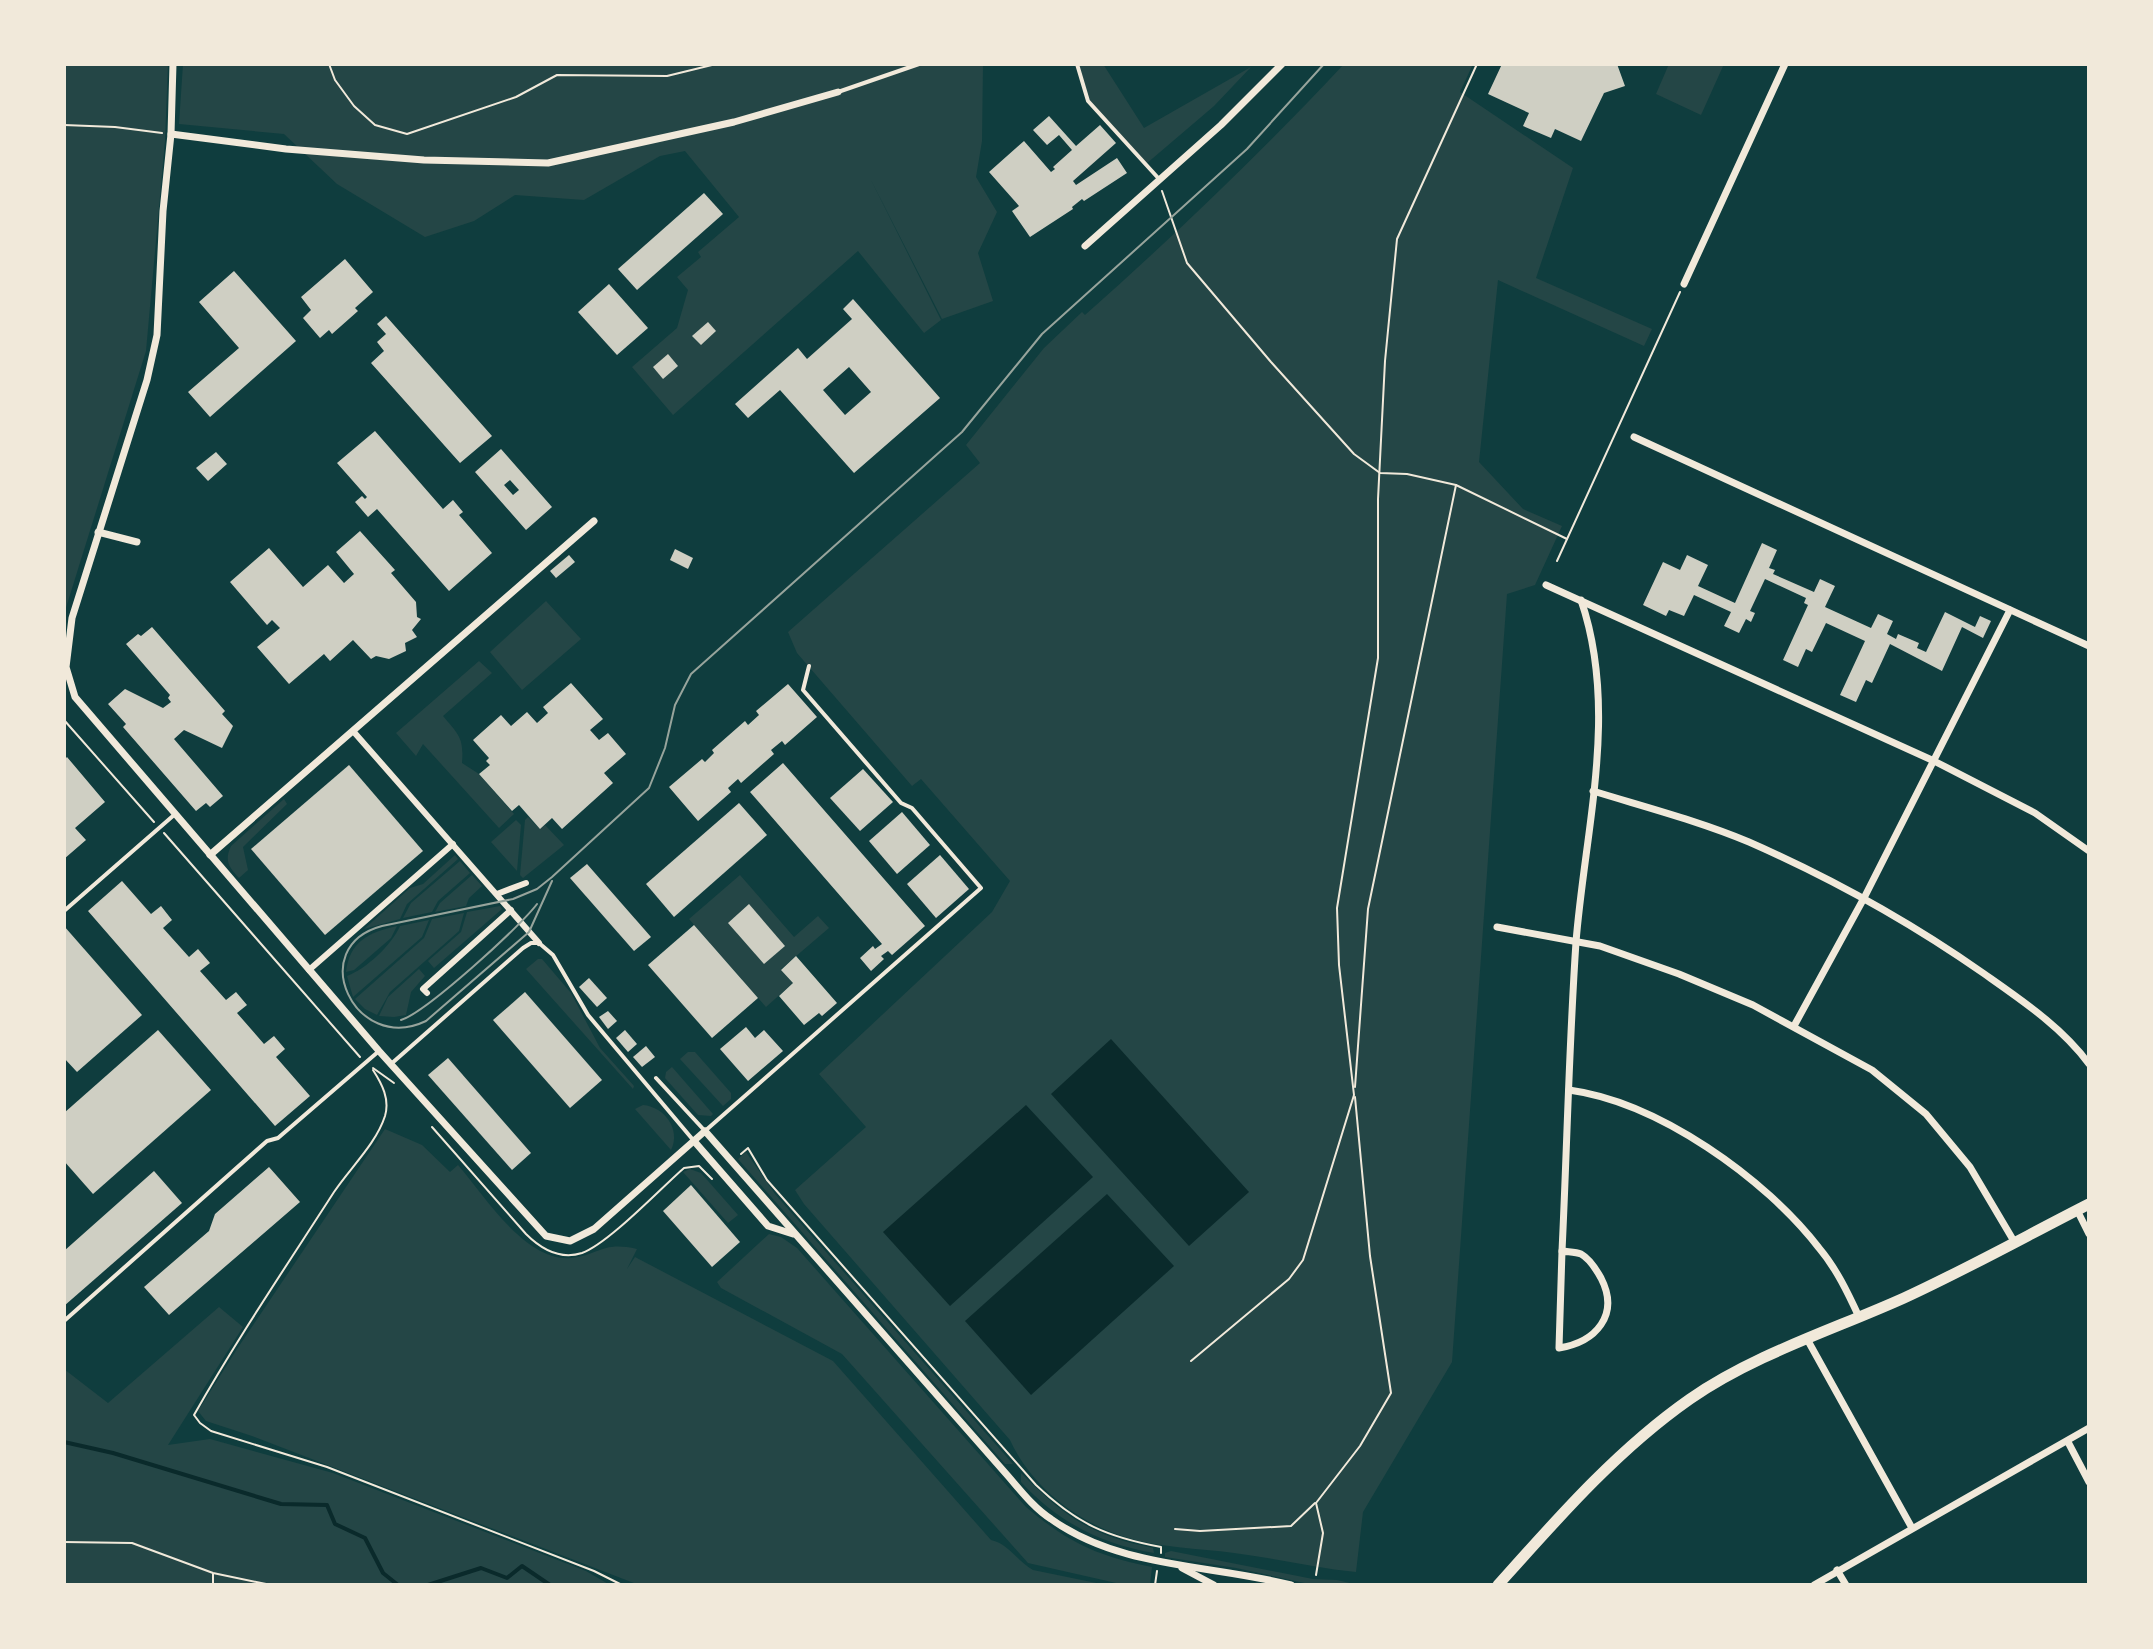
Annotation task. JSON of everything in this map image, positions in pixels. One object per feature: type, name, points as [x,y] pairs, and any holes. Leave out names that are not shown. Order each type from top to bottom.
[{"type":"main road","points":[[1498,1585],[1652,1427],[1693,1397],[1733,1373],[1906,1297],[2089,1204]]},
{"type":"street","points":[[173,64],[171,134],[153,356],[68,635],[66,667],[75,697],[379,1051],[532,1223],[552,1239],[570,1241],[594,1229],[705,1131],[1017,1487],[1049,1519],[1081,1538],[1115,1552],[1291,1585]]},
{"type":"street","points":[[1085,246],[1160,180],[1282,64]]},
{"type":"street","points":[[1684,284],[1785,64]]},
{"type":"street","points":[[171,134],[286,149],[424,160],[548,163],[734,122],[838,92]]},
{"type":"street","points":[[1634,437],[2089,646]]},
{"type":"street","points":[[210,855],[597,519]]},
{"type":"street","points":[[98,532],[137,542]]},
{"type":"street","points":[[1546,585],[1934,761],[2035,813],[2089,851]]},
{"type":"street","points":[[1562,1251],[1580,1253],[1595,1267],[1606,1288],[1608,1311],[1597,1332],[1577,1345],[1559,1348],[1562,1251],[1576,941],[1600,702],[1594,645],[1581,600]]},
{"type":"street","points":[[1794,1026],[1864,898],[2010,610]]},
{"type":"street","points":[[353,731],[539,943]]},
{"type":"street","points":[[1593,791],[1748,842],[1864,898],[1950,950],[2017,997],[2076,1047],[2089,1064]]},
{"type":"street","points":[[309,970],[453,844]]},
{"type":"street","points":[[497,894],[526,883]]},
{"type":"street","points":[[427,993],[423,989],[511,910]]},
{"type":"street","points":[[1497,927],[1576,941],[1679,974],[1753,1005],[1872,1070],[1926,1114],[1970,1167],[2015,1243]]},
{"type":"street","points":[[1569,1090],[1588,1092],[1663,1122],[1706,1146],[1741,1172],[1785,1209],[1822,1251],[1859,1317]]},
{"type":"street","points":[[694,1141],[768,1226],[796,1235]]},
{"type":"street","points":[[2077,1210],[2089,1234]]},
{"type":"street","points":[[1807,1339],[1912,1528]]},
{"type":"street","points":[[1814,1585],[2089,1428]]},
{"type":"street","points":[[2068,1442],[2089,1482]]},
{"type":"street","points":[[1177,1565],[1214,1585]]},
{"type":"street","points":[[1837,1570],[1846,1585]]},
{"type":"lane","points":[[838,92],[919,64]]},
{"type":"lane","points":[[1077,64],[1088,101],[1160,180]]},
{"type":"lane","points":[[656,1078],[705,1131],[981,888],[912,808],[901,803],[803,690],[809,666]]},
{"type":"lane","points":[[64,911],[174,814]]},
{"type":"lane","points":[[391,1064],[523,948],[539,943],[553,955],[588,1015],[694,1141]]},
{"type":"lane","points":[[64,1321],[267,1141],[278,1138],[379,1051]]},
{"type":"path","points":[[329,64],[335,80],[364,116],[375,125],[407,134],[516,97],[557,75],[667,76],[716,64]]},
{"type":"path","points":[[1175,1529],[1200,1531],[1291,1526],[1316,1503],[1360,1446],[1391,1393],[1370,1256],[1339,965],[1337,908],[1378,658],[1385,361],[1397,239],[1477,64]]},
{"type":"path","points":[[64,125],[171,134]]},
{"type":"path","points":[[1160,180],[1187,263],[1354,454],[1380,473],[1407,474],[1456,485],[1567,539]]},
{"type":"path","points":[[1557,561],[1684,284]]},
{"type":"path","points":[[1191,1361],[1289,1279],[1303,1260],[1354,1095],[1368,909],[1456,485]]},
{"type":"path","points":[[64,720],[375,1073],[385,1092],[385,1115],[375,1136],[336,1189],[194,1415],[211,1431],[327,1467],[594,1571],[622,1585]]},
{"type":"path","points":[[736,1159],[748,1148],[767,1180],[1036,1485],[1064,1510],[1090,1527],[1123,1540],[1161,1549]]},
{"type":"path","points":[[618,1227],[684,1168],[699,1166],[712,1180]]},
{"type":"path","points":[[1316,1503],[1323,1533],[1316,1575]]},
{"type":"path","points":[[64,1542],[132,1543],[213,1573],[271,1585]]},
{"type":"path","points":[[1155,1585],[1158,1567]]},
{"type":"path","points":[[213,1573],[213,1585]]},
{"type":"shaded area","points":[[64,64],[168,64],[165,141],[146,351],[64,614]]},
{"type":"shaded area","points":[[183,64],[983,64],[982,141],[976,177],[997,212],[978,253],[993,301],[942,319],[871,180],[941,320],[924,333],[858,251],[673,415],[632,367],[677,328],[688,290],[677,277],[701,257],[698,252],[739,217],[685,151],[660,156],[584,200],[515,195],[474,221],[425,237],[337,184],[284,134],[179,124]]},
{"type":"shaded area","points":[[1079,64],[1103,64],[1144,128],[1251,67],[1214,106],[1146,164],[1090,101]]},
{"type":"shaded area","points":[[1344,64],[1473,64],[1460,92],[1573,168],[1536,278],[1652,329],[1644,346],[1498,280],[1479,462],[1523,509],[1562,526],[1535,585],[1507,594],[1452,1362],[1363,1512],[1356,1572],[1138,1541],[1107,1530],[1073,1512],[1030,1472],[1010,1440],[795,1190],[866,1127],[819,1074],[992,912],[1010,881],[921,779],[912,786],[797,653],[788,632],[980,463],[966,445],[1044,348],[1185,224]]},
{"type":"shaded area","points":[[1669,64],[1724,64],[1701,115],[1656,94]]},
{"type":"shaded area","points":[[546,601],[581,639],[522,690],[490,652]]},
{"type":"shaded area","points":[[479,661],[492,673],[443,716],[459,737],[462,763],[479,774],[514,814],[499,828],[423,744],[416,756],[396,733]]},
{"type":"shaded area","points":[[284,799],[287,804],[243,847],[248,870],[239,878],[229,864],[231,846]]},
{"type":"shaded area","points":[[528,817],[540,829],[545,825],[564,845],[523,878],[520,875],[525,820]]},
{"type":"shaded area","points":[[516,820],[521,825],[517,871],[491,842]]},
{"type":"shaded area","points":[[455,855],[458,859],[407,904],[400,919],[364,929],[410,888],[423,884]]},
{"type":"shaded area","points":[[460,861],[470,873],[438,901],[432,912],[403,918],[411,903]]},
{"type":"shaded area","points":[[472,875],[482,886],[469,898],[466,906],[435,912],[440,903]]},
{"type":"shaded area","points":[[740,875],[794,937],[818,916],[829,928],[781,969],[793,983],[766,1007],[689,919]]},
{"type":"shaded area","points":[[500,906],[502,909],[434,968],[428,961],[461,932],[467,912]]},
{"type":"shaded area","points":[[464,913],[459,931],[390,992],[377,1015],[355,999],[424,938],[432,919]]},
{"type":"shaded area","points":[[429,920],[422,937],[353,997],[347,976],[378,956],[400,926]]},
{"type":"shaded area","points":[[397,926],[391,938],[354,970],[346,972],[351,953],[362,940]]},
{"type":"shaded area","points":[[542,959],[571,993],[600,1048],[634,1086],[633,1089],[526,969]]},
{"type":"shaded area","points":[[419,969],[425,976],[411,992],[406,1015],[379,1016],[388,997]]},
{"type":"shaded area","points":[[1111,1039],[1249,1192],[1189,1246],[1051,1094]]},
{"type":"shaded area","points":[[688,1052],[695,1052],[731,1093],[731,1099],[723,1106],[680,1059]]},
{"type":"shaded area","points":[[672,1067],[713,1114],[711,1116],[698,1115],[665,1078]]},
{"type":"shaded area","points":[[643,1105],[658,1110],[669,1121],[674,1135],[671,1150],[635,1109]]},
{"type":"shaded area","points":[[1026,1105],[1093,1177],[950,1306],[883,1232]]},
{"type":"shaded area","points":[[385,1129],[422,1145],[450,1172],[458,1165],[507,1225],[538,1250],[571,1258],[608,1248],[637,1249],[627,1269],[635,1257],[833,1361],[991,1540],[1003,1545],[1033,1570],[1106,1585],[639,1585],[206,1421],[198,1411]]},
{"type":"shaded area","points":[[746,1152],[775,1194],[1013,1464],[1005,1464],[738,1159]]},
{"type":"shaded area","points":[[690,1169],[701,1173],[738,1215],[728,1223],[683,1172]]},
{"type":"shaded area","points":[[1107,1194],[1174,1266],[1031,1395],[965,1321]]},
{"type":"shaded area","points":[[769,1234],[781,1237],[797,1248],[1026,1507],[1084,1546],[1152,1567],[1150,1585],[1125,1585],[1028,1563],[842,1354],[721,1288],[717,1282]]},
{"type":"shaded area","points":[[219,1307],[243,1327],[168,1445],[210,1439],[333,1473],[586,1571],[610,1585],[64,1585],[64,1369],[108,1403]]},
{"type":"shaded area","points":[[1021,1473],[1052,1502],[1080,1522],[1112,1537],[1153,1548],[1154,1553],[1116,1544],[1065,1520],[1021,1482]]},
{"type":"shaded area","points":[[1171,1551],[1358,1585],[1314,1585],[1165,1557],[1165,1553]]},
{"type":"building","points":[[1502,64],[1617,64],[1625,86],[1604,93],[1581,141],[1555,129],[1551,138],[1523,126],[1529,113],[1488,94]]},
{"type":"building","points":[[1049,116],[1076,146],[1100,125],[1116,143],[1073,181],[1076,185],[1117,158],[1127,173],[1084,201],[1082,199],[1073,209],[1030,237],[1012,211],[1019,206],[989,172],[1024,141],[1051,172],[1055,169],[1053,167],[1072,150],[1059,135],[1047,145],[1033,130]]},
{"type":"building","points":[[704,193],[723,214],[637,290],[618,269]]},
{"type":"building","points":[[345,259],[373,292],[355,308],[358,311],[332,334],[329,330],[320,338],[303,318],[311,310],[301,297]]},
{"type":"building","points":[[234,271],[296,341],[210,417],[188,392],[239,348],[199,302]]},
{"type":"building","points":[[609,284],[648,328],[617,355],[578,312]]},
{"type":"building","points":[[853,299],[940,398],[854,473],[780,390],[748,418],[735,404],[798,348],[807,359],[852,319],[843,309]],"holes":[[[849,367],[871,392],[845,415],[823,390]]]},
{"type":"building","points":[[386,316],[492,436],[460,463],[371,363],[384,351],[377,342],[386,334],[377,324]]},
{"type":"building","points":[[708,322],[716,331],[701,345],[692,336]]},
{"type":"building","points":[[668,354],[678,366],[663,379],[653,367]]},
{"type":"building","points":[[375,431],[443,509],[453,500],[463,512],[459,515],[492,553],[449,591],[377,509],[368,517],[355,502],[362,496],[367,497],[337,463]]},
{"type":"building","points":[[501,449],[552,507],[526,530],[475,472]],"holes":[[[510,480],[519,490],[513,495],[504,485]]]},
{"type":"building","points":[[216,452],[227,464],[208,481],[196,468]]},
{"type":"building","points":[[360,531],[395,570],[391,573],[416,602],[417,617],[421,619],[412,630],[417,637],[405,643],[406,651],[389,659],[376,656],[371,659],[353,640],[330,661],[324,654],[289,684],[257,647],[280,628],[272,620],[267,625],[230,582],[269,548],[303,587],[328,565],[344,583],[354,574],[336,552]]},
{"type":"building","points":[[1762,543],[1777,550],[1769,568],[1775,570],[1773,574],[1814,592],[1820,579],[1835,586],[1825,607],[1871,628],[1878,614],[1893,621],[1887,634],[1896,639],[1898,634],[1919,643],[1917,648],[1926,652],[1945,612],[1975,627],[1980,616],[1991,621],[1983,638],[1962,627],[1942,671],[1890,644],[1872,683],[1866,680],[1856,702],[1840,695],[1865,641],[1826,623],[1812,652],[1806,649],[1798,667],[1783,660],[1808,605],[1804,603],[1806,598],[1765,579],[1750,611],[1755,613],[1751,622],[1746,619],[1739,633],[1724,626],[1731,612],[1694,595],[1684,616],[1669,610],[1666,616],[1643,605],[1663,562],[1680,570],[1687,555],[1708,565],[1698,586],[1735,603]]},
{"type":"building","points":[[675,549],[693,558],[688,569],[670,560]]},
{"type":"building","points":[[569,555],[575,562],[556,578],[550,571]]},
{"type":"building","points":[[152,627],[225,711],[222,714],[233,726],[222,748],[184,730],[174,739],[223,796],[210,807],[206,803],[196,811],[123,727],[126,724],[108,704],[125,689],[163,708],[171,702],[168,698],[170,695],[126,644]]},
{"type":"building","points":[[571,683],[603,719],[590,730],[599,740],[608,733],[626,754],[604,773],[613,783],[562,829],[552,818],[540,829],[519,805],[512,811],[479,774],[490,765],[486,761],[489,758],[473,740],[501,715],[511,726],[527,712],[537,723],[548,713],[543,707]]},
{"type":"building","points":[[788,684],[817,717],[785,745],[782,741],[771,750],[774,754],[741,783],[738,779],[728,788],[731,792],[698,821],[669,787],[702,759],[705,762],[714,753],[712,750],[745,721],[748,725],[759,715],[756,711]]},
{"type":"building","points":[[67,757],[105,802],[75,828],[86,840],[64,859],[64,760]]},
{"type":"building","points":[[783,763],[925,926],[892,955],[888,951],[881,956],[884,959],[871,971],[860,958],[873,946],[875,949],[882,944],[750,792]]},
{"type":"building","points":[[349,765],[423,851],[325,935],[251,849]]},
{"type":"building","points":[[863,769],[893,802],[860,831],[830,798]]},
{"type":"building","points":[[739,803],[767,835],[674,917],[646,884]]},
{"type":"building","points":[[902,812],[930,845],[897,874],[869,841]]},
{"type":"building","points":[[940,855],[969,889],[936,918],[907,884]]},
{"type":"building","points":[[587,864],[651,937],[634,951],[570,878]]},
{"type":"building","points":[[122,881],[151,914],[161,906],[172,920],[163,928],[189,957],[198,949],[210,963],[200,971],[226,1000],[236,992],[247,1005],[237,1013],[264,1044],[274,1036],[285,1049],[276,1057],[310,1096],[275,1126],[88,911]]},
{"type":"building","points":[[749,904],[785,946],[764,964],[728,923]]},
{"type":"building","points":[[694,925],[758,998],[712,1038],[648,965]]},
{"type":"building","points":[[64,926],[142,1015],[77,1072],[64,1058]]},
{"type":"building","points":[[796,956],[837,1003],[822,1016],[819,1013],[804,1025],[779,996],[793,983],[781,970]]},
{"type":"building","points":[[589,978],[607,998],[597,1007],[579,987]]},
{"type":"building","points":[[525,992],[602,1080],[570,1108],[493,1020]]},
{"type":"building","points":[[608,1011],[617,1021],[608,1029],[599,1017]]},
{"type":"building","points":[[746,1027],[755,1038],[764,1030],[783,1051],[748,1081],[720,1049]]},
{"type":"building","points":[[158,1030],[211,1090],[93,1194],[64,1161],[64,1113]]},
{"type":"building","points":[[625,1030],[637,1044],[628,1052],[616,1038]]},
{"type":"building","points":[[646,1046],[655,1057],[642,1067],[633,1057]]},
{"type":"building","points":[[448,1058],[531,1153],[512,1170],[428,1075]]},
{"type":"building","points":[[269,1167],[300,1202],[169,1315],[144,1287],[209,1231],[215,1214]]},
{"type":"building","points":[[154,1171],[182,1203],[64,1306],[64,1251]]},
{"type":"building","points":[[691,1185],[740,1242],[712,1267],[663,1211]]},
{"type":"waterway","points":[[64,1442],[113,1453],[281,1504],[327,1505],[335,1524],[365,1538],[383,1573],[398,1585]]},
{"type":"waterway","points":[[428,1585],[481,1568],[507,1578],[522,1566],[550,1585]]},
{"type":"tram line","points":[[552,881],[529,932],[426,1021],[401,1028],[378,1023],[360,1011],[348,994],[343,974],[346,954],[359,938],[382,926],[513,899],[537,889],[649,788],[665,748],[675,705],[691,674],[962,432],[1042,334],[1247,149],[1324,64]]},
{"type":"tram line","points":[[401,1020],[430,1002],[472,968],[537,904]]}]
